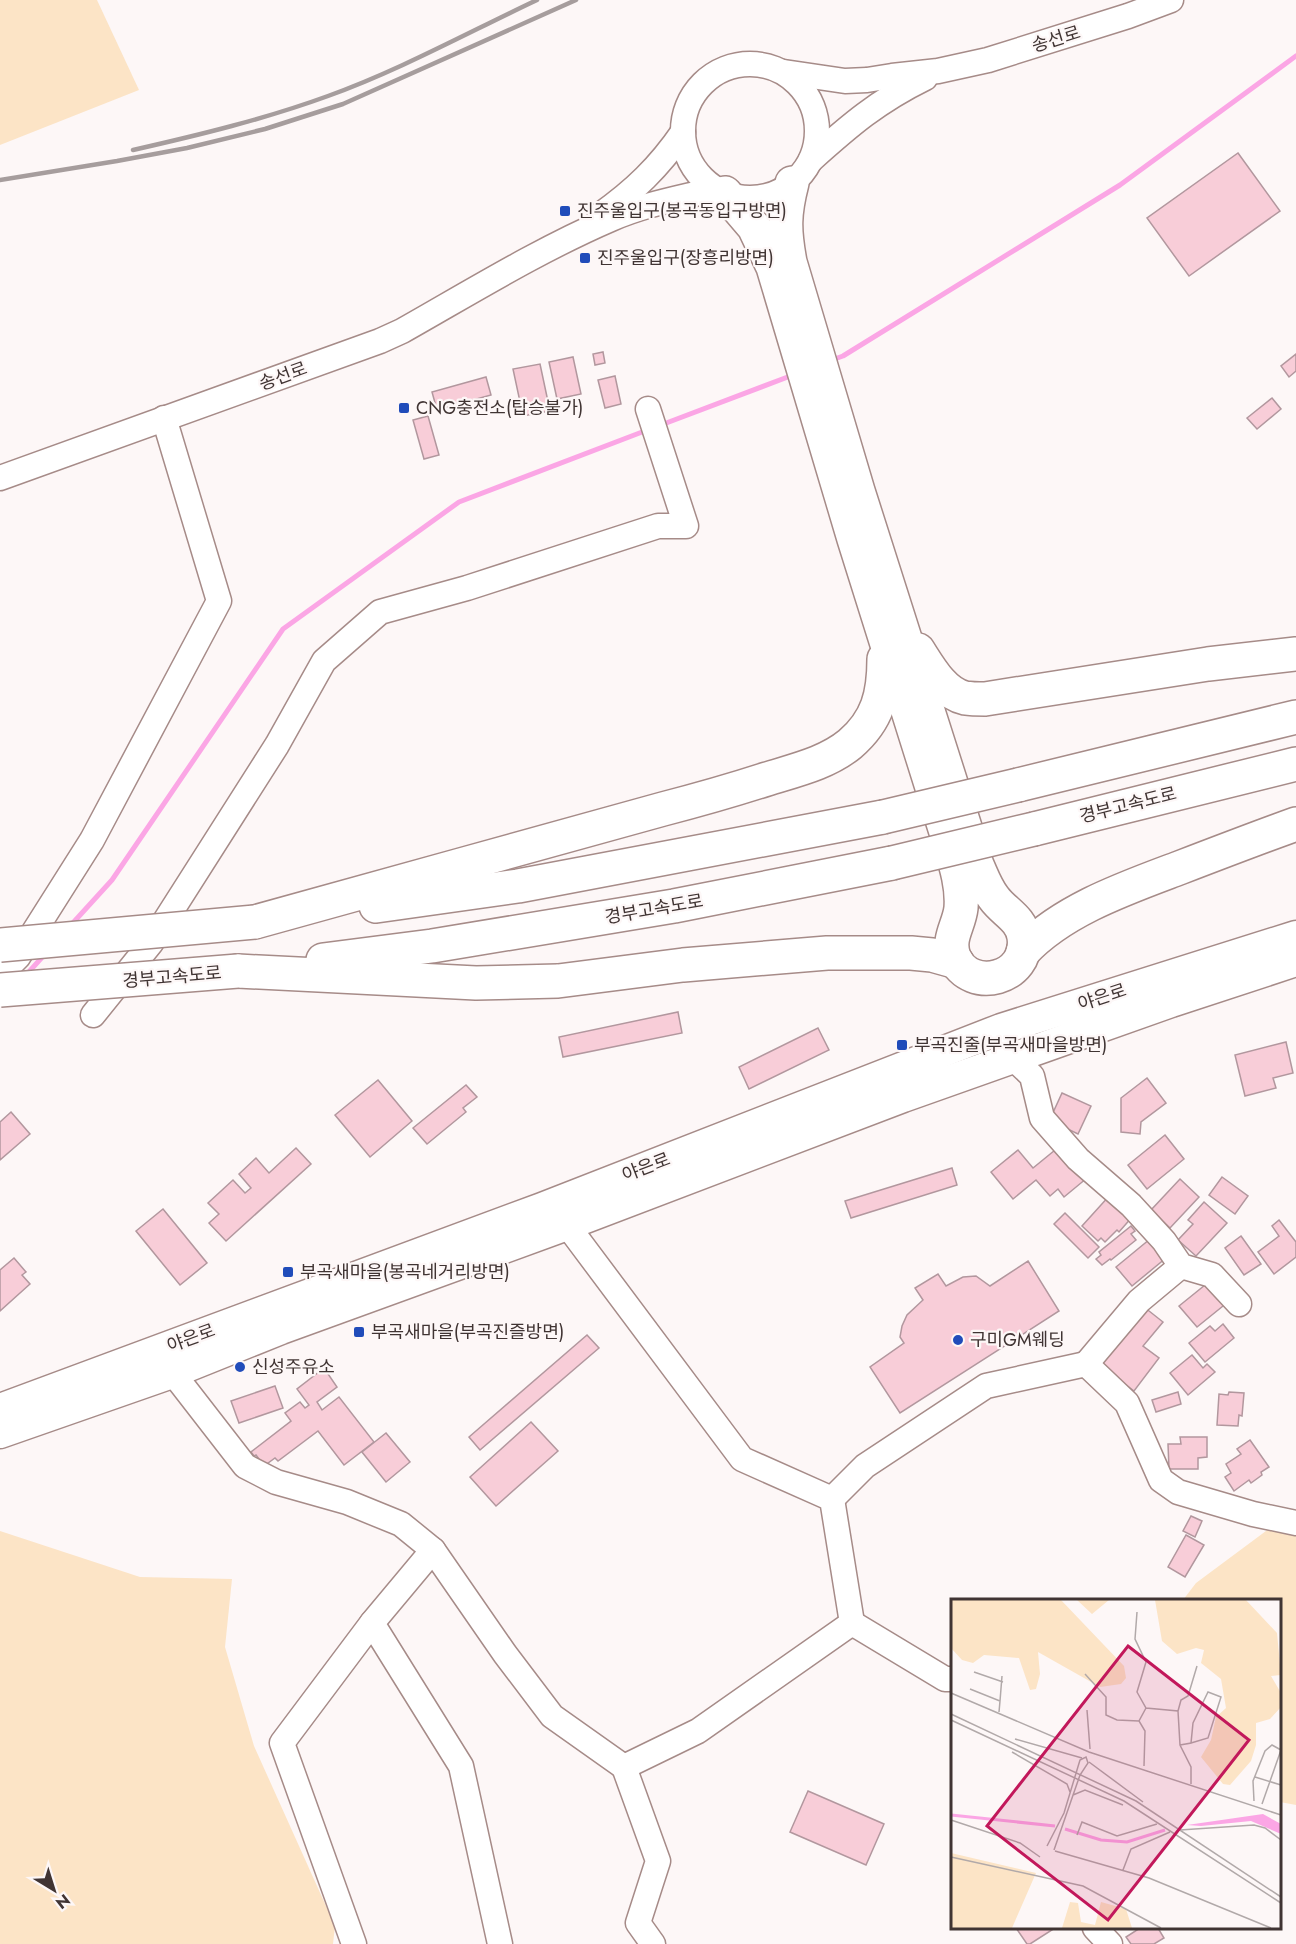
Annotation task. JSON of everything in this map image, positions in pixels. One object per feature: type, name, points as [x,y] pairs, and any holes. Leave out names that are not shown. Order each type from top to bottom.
[{"type":"highway","points":[[800,327],[785,236],[785,211],[801,172]]},
{"type":"highway","points":[[720,191],[754,227],[800,327],[891,627],[958,873],[961,909],[952,942],[957,962],[974,976],[995,978],[1005,974],[1013,969],[1023,952],[1050,927],[1078,911],[1137,884],[1296,824]]},
{"type":"highway","points":[[891,627],[922,656],[939,680],[951,691],[963,697],[985,699],[1208,664],[1296,654]]},
{"type":"highway","points":[[255,922],[712,796],[831,757],[849,745],[867,728],[874,717],[880,700],[891,627]]},
{"type":"highway","points":[[891,627],[977,865],[994,898],[1019,924],[1024,938],[1023,952]]},
{"type":"highway","points":[[0,945],[255,922],[518,886],[883,817],[1296,717]]},
{"type":"highway","name":"경부고속도로","points":[[0,990],[238,971],[432,946],[663,908],[891,863],[1296,764]]},
{"type":"highway","points":[[238,971],[476,983],[558,981],[683,965],[827,953],[911,953],[932,955],[957,962]]},
{"type":"main road","name":"야은로","points":[[0,1434],[163,1362],[542,1208],[1001,1029],[1296,936]]},
{"type":"main road","name":"야은로","points":[[0,1409],[281,1329],[567,1225],[903,1097],[1171,1002],[1296,961]]},
{"type":"street","name":"송선로","points":[[938,71],[1010,53],[1172,0]]},
{"type":"street","points":[[749,63],[770,66],[784,72],[845,81],[938,71],[896,92],[853,122],[777,192],[760,197],[742,197],[720,191],[702,178],[692,164],[685,147],[683,132],[686,112],[693,96],[704,81],[734,65],[749,63]]},
{"type":"street","points":[[784,72],[805,91],[814,111],[817,132],[815,147],[801,172]]},
{"type":"street","points":[[553,247],[633,190],[652,173],[683,132]]},
{"type":"street","points":[[553,247],[639,209],[720,191]]},
{"type":"street","name":"송선로","points":[[0,478],[387,337],[553,247]]},
{"type":"street","points":[[93,1015],[151,943],[276,745],[324,661],[380,612],[467,588],[658,526],[686,526],[648,409]]},
{"type":"street","points":[[0,975],[18,957],[92,840],[219,601],[164,418]]},
{"type":"street","points":[[1012,1058],[1032,1076],[1042,1118],[1078,1159],[1131,1205],[1164,1241],[1181,1266],[1212,1275],[1239,1304]]},
{"type":"street","points":[[567,1225],[742,1460],[832,1499]]},
{"type":"street","points":[[832,1499],[865,1466],[986,1386],[1086,1364],[1138,1301],[1181,1266]]},
{"type":"street","points":[[163,1362],[245,1466],[276,1482],[347,1502],[401,1524],[433,1550],[505,1654],[552,1716],[624,1767],[658,1861],[638,1923],[653,1944]]},
{"type":"street","points":[[1086,1364],[1127,1403],[1161,1480],[1178,1492],[1253,1514],[1296,1523]]},
{"type":"street","points":[[832,1499],[852,1623],[945,1679],[951,1679]]},
{"type":"street","points":[[354,1944],[282,1743],[372,1623],[433,1550]]},
{"type":"street","points":[[372,1623],[461,1766],[500,1944]]},
{"type":"street","points":[[624,1767],[698,1731],[852,1623]]},
{"type":"street","points":[[1096,1929],[1110,1944]]},
{"type":"shaded area","points":[[0,0],[97,0],[139,90],[0,145]]},
{"type":"shaded area","points":[[1296,1527],[1296,1805],[1281,1802],[1281,1599],[1184,1599],[1196,1583],[1270,1528]]},
{"type":"shaded area","points":[[0,1531],[140,1577],[232,1579],[225,1647],[254,1746],[335,1926],[333,1944],[0,1944]]},
{"type":"building","points":[[1238,153],[1280,211],[1189,276],[1147,218]]},
{"type":"building","points":[[603,352],[605,363],[595,365],[593,354]]},
{"type":"building","points":[[1296,354],[1296,371],[1289,377],[1281,366]]},
{"type":"building","points":[[573,357],[581,394],[557,399],[549,362]]},
{"type":"building","points":[[540,364],[550,411],[523,416],[513,369]]},
{"type":"building","points":[[615,376],[621,404],[605,408],[598,380]]},
{"type":"building","points":[[486,377],[491,395],[437,410],[432,392]]},
{"type":"building","points":[[1272,398],[1281,409],[1257,429],[1247,418]]},
{"type":"building","points":[[428,416],[439,455],[424,459],[413,420]]},
{"type":"building","points":[[678,1012],[682,1033],[563,1057],[559,1037]]},
{"type":"building","points":[[818,1028],[829,1050],[749,1089],[739,1067]]},
{"type":"building","points":[[1286,1042],[1293,1073],[1273,1078],[1276,1088],[1245,1096],[1235,1055]]},
{"type":"building","points":[[1147,1078],[1166,1103],[1141,1122],[1140,1134],[1121,1132],[1121,1098]]},
{"type":"building","points":[[378,1080],[412,1121],[370,1157],[335,1115]]},
{"type":"building","points":[[466,1085],[477,1097],[463,1108],[466,1112],[427,1144],[413,1128]]},
{"type":"building","points":[[1062,1093],[1091,1106],[1078,1134],[1053,1122],[1051,1117]]},
{"type":"building","points":[[11,1112],[30,1134],[0,1160],[0,1122]]},
{"type":"building","points":[[1165,1135],[1184,1159],[1147,1189],[1128,1165]]},
{"type":"building","points":[[1060,1146],[1087,1178],[1064,1197],[1058,1189],[1050,1196],[1036,1180],[1013,1199],[991,1172],[1018,1150],[1033,1168]]},
{"type":"building","points":[[296,1148],[311,1164],[226,1241],[209,1223],[219,1214],[208,1203],[233,1180],[245,1193],[251,1188],[239,1174],[256,1158],[269,1173]]},
{"type":"building","points":[[952,1168],[957,1185],[851,1218],[845,1201]]},
{"type":"building","points":[[1222,1177],[1248,1196],[1235,1214],[1209,1195]]},
{"type":"building","points":[[1180,1179],[1199,1197],[1170,1228],[1151,1210]]},
{"type":"building","points":[[1110,1195],[1133,1216],[1119,1232],[1117,1230],[1105,1242],[1101,1238],[1098,1241],[1082,1226]]},
{"type":"building","points":[[1204,1202],[1227,1223],[1196,1256],[1178,1240],[1193,1224],[1188,1220]]},
{"type":"building","points":[[163,1209],[207,1263],[180,1285],[136,1231]]},
{"type":"building","points":[[1065,1213],[1099,1247],[1088,1258],[1054,1224]]},
{"type":"building","points":[[1279,1220],[1296,1242],[1296,1257],[1274,1274],[1258,1252],[1279,1236],[1272,1226]]},
{"type":"building","points":[[1131,1226],[1135,1231],[1131,1234],[1136,1240],[1102,1265],[1096,1259],[1101,1255],[1099,1252]]},
{"type":"building","points":[[1241,1236],[1261,1264],[1244,1275],[1225,1248]]},
{"type":"building","points":[[1150,1239],[1166,1258],[1132,1286],[1116,1267]]},
{"type":"building","points":[[14,1258],[26,1272],[22,1275],[30,1284],[0,1311],[0,1270]]},
{"type":"building","name":"구미GM웨딩","points":[[1028,1261],[1059,1311],[900,1413],[870,1367],[904,1343],[900,1337],[902,1326],[907,1315],[923,1300],[915,1288],[938,1274],[946,1286],[963,1277],[976,1276],[990,1286]]},
{"type":"building","points":[[1210,1281],[1228,1302],[1197,1327],[1179,1306]]},
{"type":"building","points":[[1144,1307],[1163,1322],[1143,1346],[1159,1358],[1134,1391],[1100,1365]]},
{"type":"building","points":[[1223,1324],[1234,1338],[1205,1362],[1189,1343],[1210,1326],[1215,1331]]},
{"type":"building","points":[[587,1335],[599,1348],[480,1450],[469,1437]]},
{"type":"building","points":[[1192,1355],[1203,1368],[1207,1364],[1215,1372],[1188,1395],[1170,1373]]},
{"type":"building","points":[[324,1368],[337,1387],[317,1402],[322,1410],[339,1397],[374,1442],[344,1465],[318,1431],[278,1461],[275,1458],[264,1466],[251,1452],[291,1421],[285,1413],[300,1402],[305,1408],[309,1405],[297,1389]]},
{"type":"building","points":[[275,1386],[283,1408],[239,1423],[231,1401]]},
{"type":"building","points":[[1178,1392],[1181,1404],[1156,1412],[1152,1400]]},
{"type":"building","points":[[1229,1392],[1244,1393],[1242,1416],[1239,1415],[1238,1426],[1217,1425],[1219,1394],[1228,1395]]},
{"type":"building","points":[[531,1422],[558,1451],[496,1506],[470,1477]]},
{"type":"building","points":[[386,1433],[410,1462],[386,1482],[362,1452]]},
{"type":"building","points":[[1180,1437],[1207,1437],[1207,1457],[1198,1458],[1198,1469],[1169,1469],[1168,1444],[1181,1444]]},
{"type":"building","points":[[1250,1440],[1269,1467],[1251,1483],[1249,1480],[1234,1491],[1225,1477],[1231,1473],[1226,1464],[1241,1454],[1237,1449]]},
{"type":"building","points":[[1191,1516],[1202,1521],[1195,1537],[1183,1531]]},
{"type":"building","points":[[1186,1535],[1204,1545],[1185,1577],[1168,1567]]},
{"type":"building","points":[[808,1791],[884,1824],[866,1865],[790,1832]]},
{"type":"building","points":[[1017,1929],[1053,1929],[1030,1944],[1027,1944]]},
{"type":"building","points":[[1138,1929],[1159,1929],[1164,1938],[1154,1944],[1131,1944],[1126,1937]]},
{"type":"waterway","points":[[829,361],[843,356],[1120,185],[1296,56]]},
{"type":"waterway","points":[[661,425],[793,375]]},
{"type":"waterway","points":[[71,925],[112,880],[283,629],[459,502],[650,429]]},
{"type":"waterway","points":[[27,974],[45,954]]},
{"type":"railway","points":[[133,150],[232,126],[328,96],[407,63],[537,0]]},
{"type":"railway","points":[[0,180],[187,148],[265,129],[343,104],[576,0]]},
{"type":"place","name":"진주울입구(봉곡동입구방면)","points":[[565,211]]},
{"type":"place","name":"진주울입구(장흥리방면)","points":[[585,258]]},
{"type":"place","name":"CNG충전소(탑승불가)","points":[[404,408]]},
{"type":"place","name":"부곡진줄(부곡새마을방면)","points":[[902,1045]]},
{"type":"place","name":"부곡새마을(봉곡네거리방면)","points":[[288,1272]]},
{"type":"place","name":"부곡새마을(부곡진즐방면)","points":[[359,1332]]},
{"type":"place","name":"구미GM웨딩","points":[[958,1340]]},
{"type":"place","name":"신성주유소","points":[[240,1367]]}]
